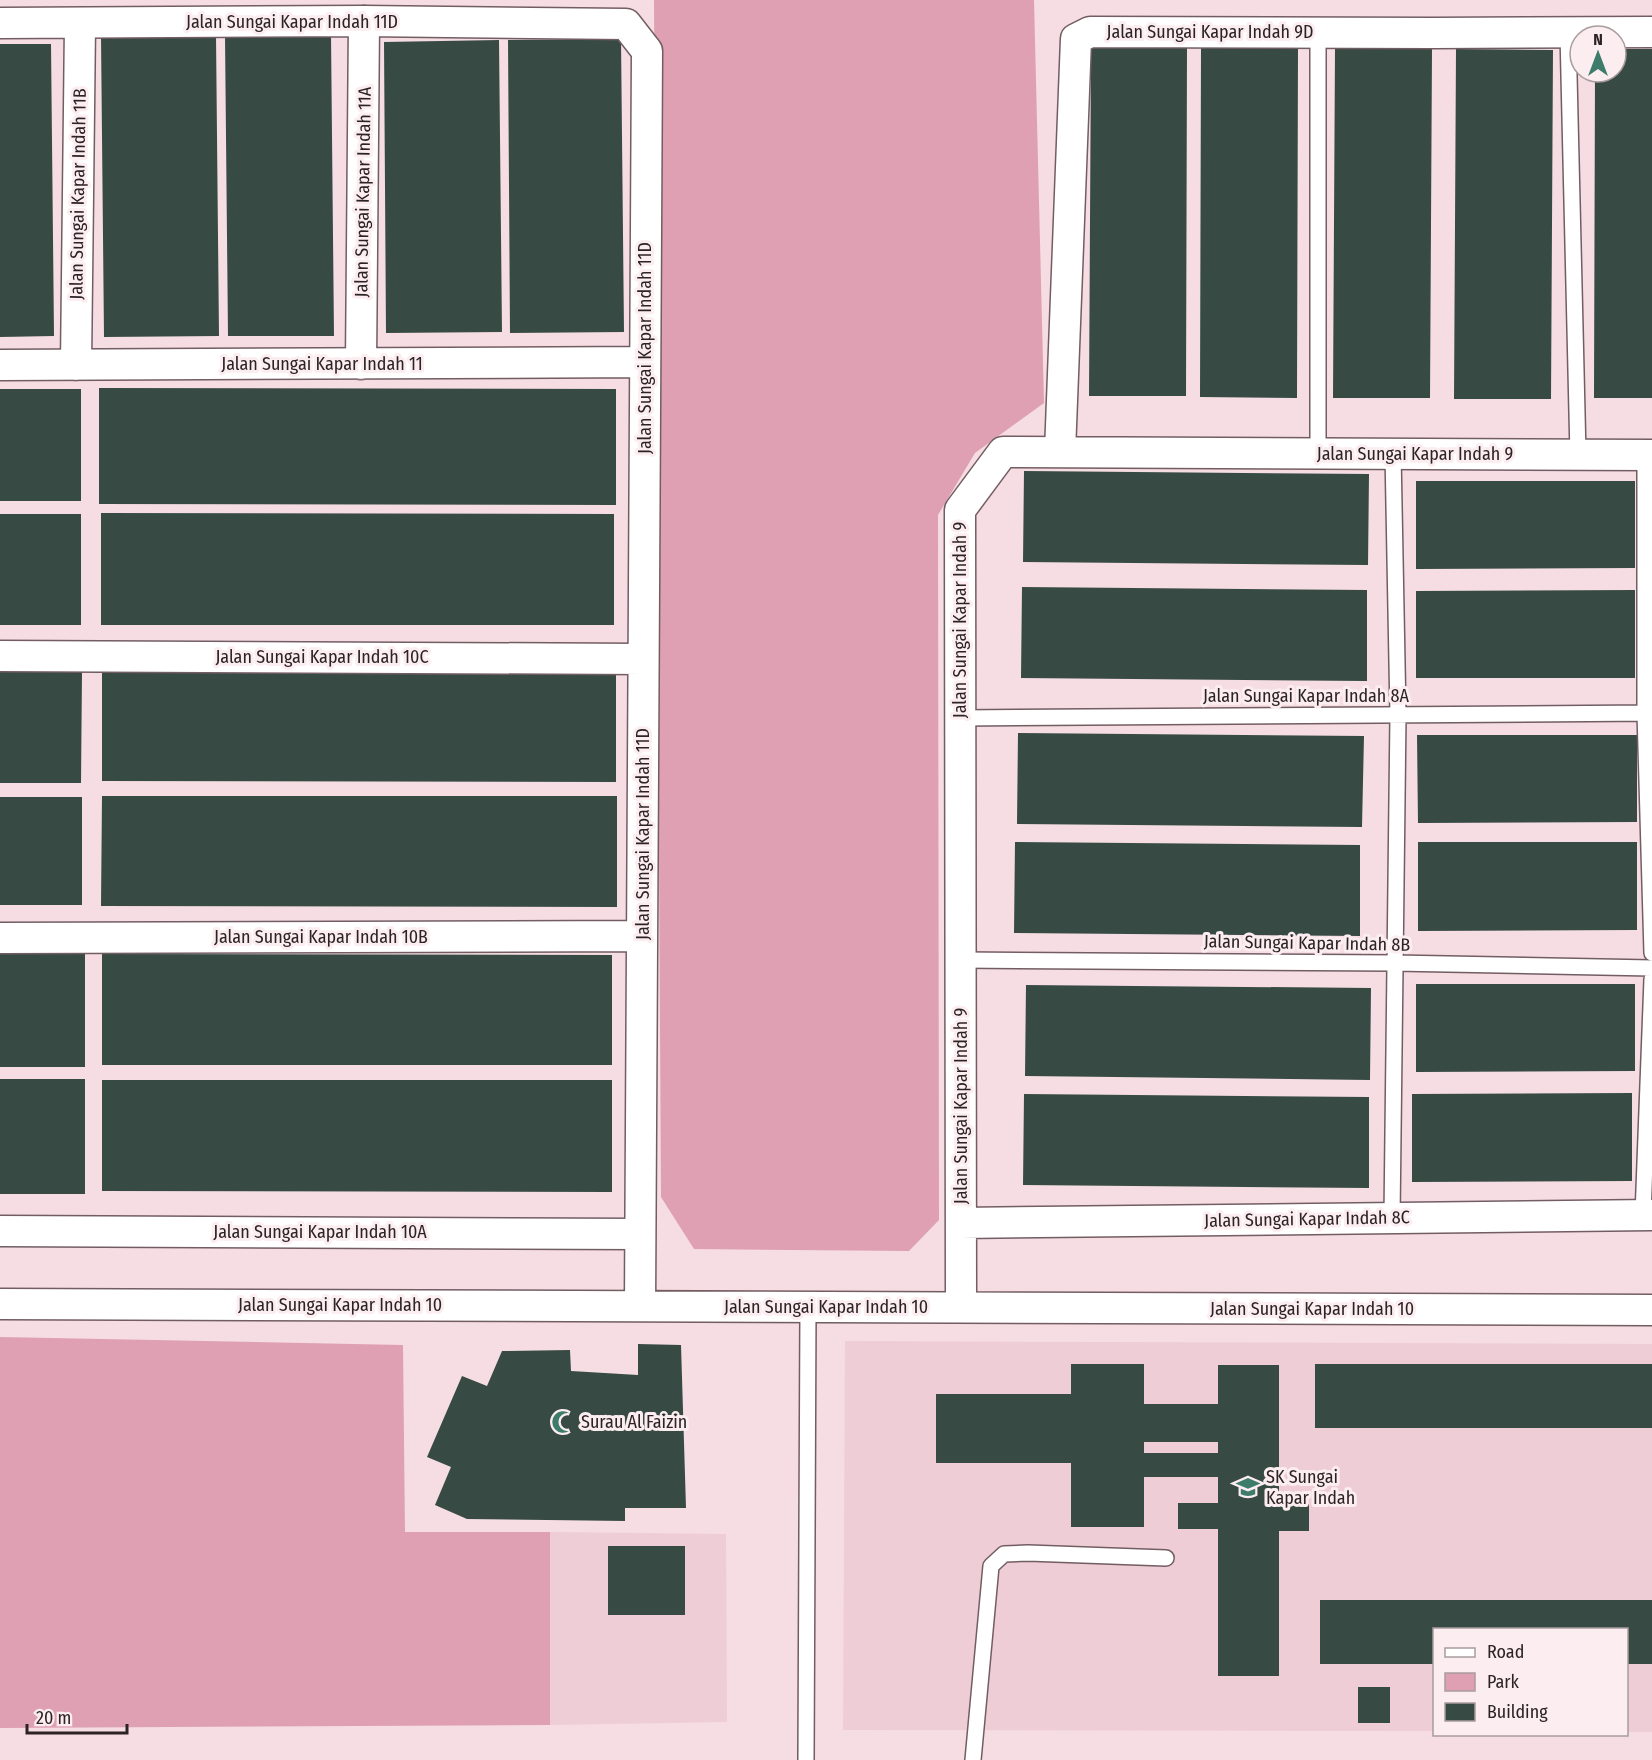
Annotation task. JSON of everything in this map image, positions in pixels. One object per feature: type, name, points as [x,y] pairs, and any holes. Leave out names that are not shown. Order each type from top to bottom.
[{"type":"street","name":"Jalan Sungai Kapar Indah 11D","points":[[0,23],[364,21],[626,24],[647,51],[640,1306]]},
{"type":"street","name":"Jalan Sungai Kapar Indah 11A","points":[[361,364],[364,21]]},
{"type":"street","name":"Jalan Sungai Kapar Indah 11B","points":[[76,365],[80,24]]},
{"type":"street","name":"Jalan Sungai Kapar Indah 9D","points":[[1059,452],[1076,39],[1090,32],[1568,33]]},
{"type":"street","name":"Jalan Sungai Kapar Indah 9D","points":[[1628,32],[1652,32]]},
{"type":"street","name":"Jalan Sungai Kapar Indah 11","points":[[0,365],[645,362]]},
{"type":"street","name":"Jalan Sungai Kapar Indah 9","points":[[961,1307],[960,510],[1003,452],[1648,455]]},
{"type":"street","name":"Jalan Sungai Kapar Indah 10C","points":[[0,656],[643,659]]},
{"type":"street","name":"Jalan Sungai Kapar Indah 10B","points":[[0,938],[642,936]]},
{"type":"street","name":"Jalan Sungai Kapar Indah 8C","points":[[961,1223],[1647,1215]]},
{"type":"street","name":"Jalan Sungai Kapar Indah 10A","points":[[0,1231],[640,1234]]},
{"type":"street","name":"Jalan Sungai Kapar Indah 10","points":[[0,1304],[1652,1310]]},
{"type":"lane","points":[[1318,32],[1318,453]]},
{"type":"lane","points":[[1569,84],[1578,454]]},
{"type":"lane","points":[[1392,1217],[1398,715],[1393,453]]},
{"type":"lane","points":[[1648,455],[1648,713],[1652,953]]},
{"type":"lane","name":"Jalan Sungai Kapar Indah 8A","points":[[960,718],[1648,713]]},
{"type":"lane","name":"Jalan Sungai Kapar Indah 8B","points":[[961,960],[1395,963],[1652,968]]},
{"type":"lane","points":[[1647,1215],[1652,979]]},
{"type":"lane","points":[[806,1760],[808,1307]]},
{"type":"lane","points":[[974,1760],[991,1566],[1004,1554],[1166,1558]]},
{"type":"shaded area","name":"SK Sungai Kapar Indah","points":[[845,1341],[1652,1344],[1652,1732],[1628,1732],[1628,1628],[1433,1628],[1433,1731],[843,1730]]},
{"type":"shaded area","points":[[550,1532],[726,1534],[727,1722],[550,1725]]},
{"type":"green space","points":[[654,0],[1034,0],[1044,403],[975,453],[938,515],[939,1220],[909,1251],[694,1249],[661,1197]]},
{"type":"green space","points":[[0,1337],[403,1345],[405,1532],[550,1532],[550,1725],[0,1728]]},
{"type":"building","points":[[216,35],[219,336],[104,337],[101,36]]},
{"type":"building","points":[[331,35],[334,336],[228,336],[225,36]]},
{"type":"building","points":[[621,39],[624,332],[510,333],[508,40]]},
{"type":"building","points":[[499,40],[502,332],[386,333],[384,42]]},
{"type":"building","points":[[0,44],[51,44],[54,336],[0,337]]},
{"type":"building","points":[[1091,47],[1187,48],[1186,396],[1089,396]]},
{"type":"building","points":[[1201,48],[1298,48],[1297,398],[1200,397]]},
{"type":"building","points":[[1335,48],[1432,49],[1430,398],[1333,398]]},
{"type":"building","points":[[1456,49],[1553,50],[1551,399],[1454,399]]},
{"type":"building","points":[[1628,49],[1652,49],[1652,398],[1594,398],[1595,84],[1628,84]]},
{"type":"building","points":[[99,388],[616,389],[616,505],[99,504]]},
{"type":"building","points":[[0,389],[81,389],[81,501],[0,501]]},
{"type":"building","points":[[1024,471],[1369,474],[1368,565],[1023,562]]},
{"type":"building","points":[[1416,481],[1635,481],[1635,568],[1416,569]]},
{"type":"building","points":[[101,513],[614,514],[614,625],[101,625]]},
{"type":"building","points":[[0,514],[81,514],[81,625],[0,625]]},
{"type":"building","points":[[1022,587],[1367,590],[1367,681],[1021,678]]},
{"type":"building","points":[[1635,590],[1635,678],[1416,678],[1416,591]]},
{"type":"building","points":[[0,672],[82,672],[81,783],[0,783]]},
{"type":"building","points":[[102,673],[616,673],[616,782],[102,781]]},
{"type":"building","points":[[1018,733],[1364,736],[1362,827],[1017,824]]},
{"type":"building","points":[[1417,735],[1637,735],[1637,822],[1418,823]]},
{"type":"building","points":[[102,796],[617,796],[617,907],[101,906]]},
{"type":"building","points":[[0,797],[82,797],[82,905],[0,905]]},
{"type":"building","points":[[1015,842],[1360,845],[1360,936],[1014,933]]},
{"type":"building","points":[[1418,842],[1637,842],[1637,930],[1418,931]]},
{"type":"building","points":[[0,954],[85,954],[85,1067],[0,1067]]},
{"type":"building","points":[[102,954],[612,955],[612,1065],[102,1065]]},
{"type":"building","points":[[1416,984],[1635,984],[1635,1071],[1416,1072]]},
{"type":"building","points":[[1026,985],[1371,988],[1370,1080],[1025,1076]]},
{"type":"building","points":[[0,1079],[85,1079],[85,1194],[0,1194]]},
{"type":"building","points":[[102,1080],[612,1080],[612,1192],[102,1191]]},
{"type":"building","points":[[1632,1093],[1632,1181],[1412,1182],[1412,1094]]},
{"type":"building","points":[[1024,1094],[1369,1097],[1369,1188],[1023,1185]]},
{"type":"building","name":"Surau Al Faizin","points":[[638,1344],[681,1345],[686,1508],[625,1508],[625,1521],[467,1519],[435,1505],[451,1467],[427,1457],[462,1376],[487,1386],[502,1351],[570,1350],[571,1371],[638,1375]]},
{"type":"building","points":[[1071,1364],[1144,1364],[1144,1404],[1218,1404],[1218,1365],[1279,1365],[1279,1504],[1309,1504],[1309,1531],[1279,1531],[1279,1676],[1218,1676],[1218,1529],[1178,1529],[1178,1503],[1218,1503],[1218,1477],[1144,1477],[1144,1527],[1071,1527],[1071,1463],[936,1463],[936,1394],[1071,1394]],"holes":[[[1144,1442],[1218,1442],[1218,1453],[1144,1453]]]},
{"type":"building","points":[[1315,1364],[1652,1364],[1652,1428],[1315,1428]]},
{"type":"building","points":[[608,1546],[685,1546],[685,1615],[608,1615]]},
{"type":"building","points":[[1320,1600],[1652,1600],[1652,1664],[1628,1664],[1628,1628],[1433,1628],[1433,1664],[1320,1664]]},
{"type":"building","points":[[1358,1687],[1390,1687],[1390,1723],[1358,1723]]},
{"type":"place","name":"Surau Al Faizin","points":[[563,1422]]},
{"type":"place","name":"SK Sungai Kapar Indah","points":[[1248,1487]]}]
